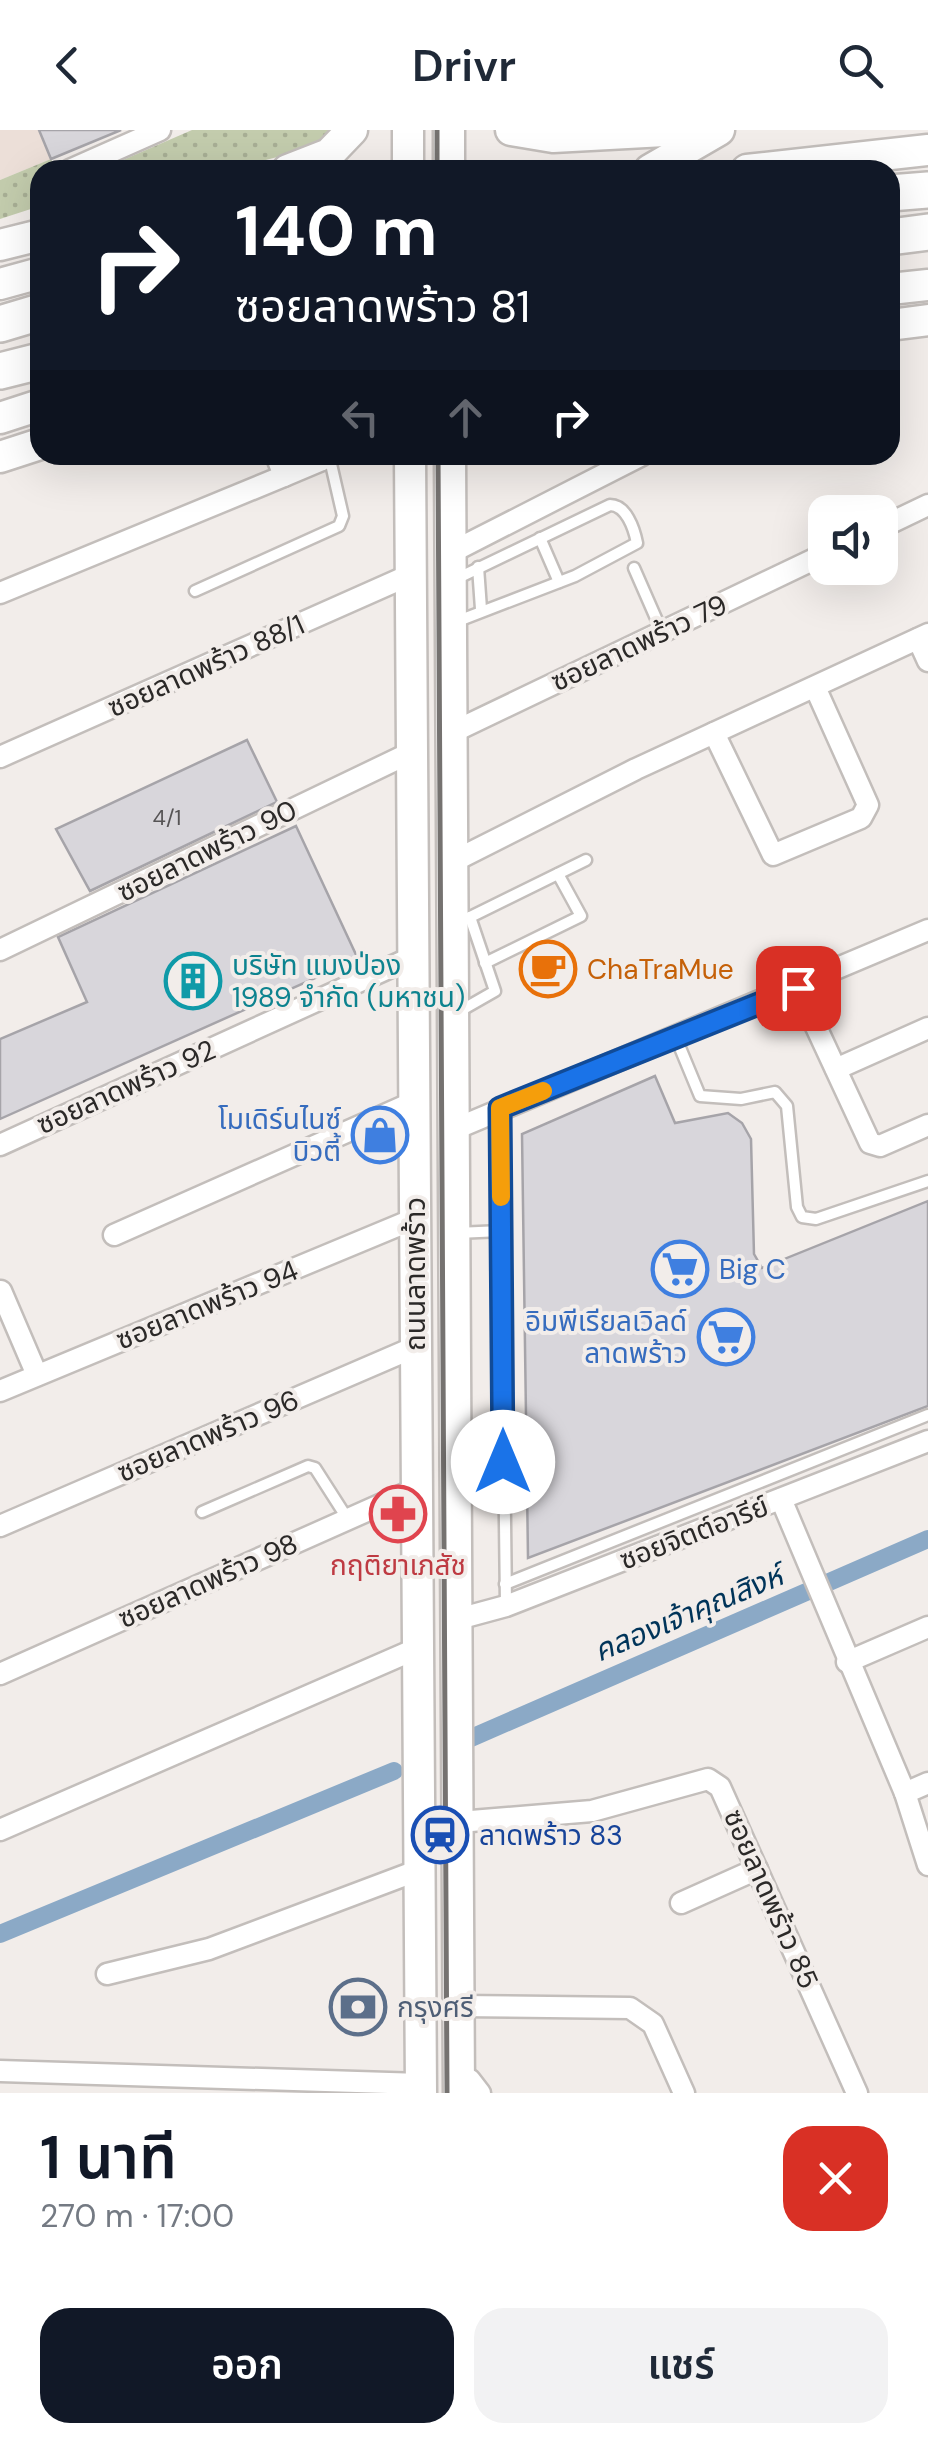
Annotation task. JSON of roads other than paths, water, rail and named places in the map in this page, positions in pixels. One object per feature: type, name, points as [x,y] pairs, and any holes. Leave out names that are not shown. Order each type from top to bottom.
[{"type":"highway","points":[[900,192],[928,190]]},
{"type":"highway","points":[[900,236],[928,232]]},
{"type":"highway","points":[[0,324],[30,315]]},
{"type":"highway","points":[[0,372],[30,363]]},
{"type":"main road","points":[[314,160],[329,154],[352,130]]},
{"type":"main road","points":[[408,130],[408,160]]},
{"type":"main road","points":[[449,130],[449,160]]},
{"type":"main road","points":[[511,130],[554,138],[683,130]]},
{"type":"main road","points":[[667,160],[719,130]]},
{"type":"main road","points":[[838,160],[928,150]]},
{"type":"main road","points":[[0,244],[30,237]]},
{"type":"main road","points":[[0,284],[30,276]]},
{"type":"main road","points":[[900,323],[928,320]]},
{"type":"main road","points":[[0,418],[30,408]]},
{"type":"main road","points":[[0,457],[30,447]]},
{"type":"main road","points":[[391,465],[411,512]]},
{"type":"main road","name":"ถนนลาดพร้าว","points":[[410,465],[421,2089]]},
{"type":"main road","name":"ถนนลาดพร้าว","points":[[451,465],[458,556],[453,625],[454,861],[462,921],[455,1014],[455,1130],[459,2006],[466,2089]]},
{"type":"main road","points":[[458,556],[463,465]]},
{"type":"street","points":[[92,160],[160,130]]},
{"type":"street","points":[[280,465],[284,476]]},
{"type":"street","points":[[0,594],[310,465]]},
{"type":"street","points":[[458,556],[624,465]]},
{"type":"street","points":[[898,519],[928,505]]},
{"type":"street","name":"ซอยลาดพร้าว 79","points":[[453,732],[808,562]]},
{"type":"street","name":"ซอยลาดพร้าว 88/1","points":[[0,757],[412,574]]},
{"type":"street","points":[[454,861],[923,636],[928,661]]},
{"type":"street","points":[[714,733],[773,854],[861,818],[868,805],[815,687]]},
{"type":"street","name":"ซอยลาดพร้าว 90","points":[[0,950],[414,752]]},
{"type":"street","points":[[455,1130],[928,930]]},
{"type":"street","name":"ซอยลาดพร้าว 92","points":[[0,1144],[415,956]]},
{"type":"street","points":[[798,988],[870,1143],[880,1146],[928,1125]]},
{"type":"street","points":[[836,1068],[928,1028]]},
{"type":"street","points":[[114,1235],[414,1102]]},
{"type":"street","name":"ซอยลาดพร้าว 94","points":[[0,1390],[414,1219]]},
{"type":"street","points":[[1,1290],[38,1375]]},
{"type":"street","name":"ซอยลาดพร้าว 96","points":[[0,1526],[416,1347]]},
{"type":"street","name":"ซอยจิตต์อารีย์","points":[[458,1619],[506,1606],[928,1441]]},
{"type":"street","name":"ซอยลาดพร้าว 98","points":[[0,1674],[416,1489]]},
{"type":"street","points":[[781,1500],[906,1793],[928,1865]]},
{"type":"street","points":[[847,1662],[928,1627]]},
{"type":"street","points":[[0,1830],[418,1648]]},
{"type":"street","name":"ซอยลาดพร้าว 85","points":[[459,1822],[592,1811],[708,1778],[720,1787],[858,2093]]},
{"type":"street","points":[[906,1793],[928,1783]]},
{"type":"street","points":[[681,1903],[758,1869]]},
{"type":"street","points":[[107,1974],[208,1949],[419,1870]]},
{"type":"street","points":[[459,2006],[630,2008],[653,2024],[684,2093]]},
{"type":"street","points":[[0,2071],[421,2089]]},
{"type":"lane","points":[[195,591],[339,526],[343,516],[331,465]]},
{"type":"lane","points":[[453,625],[481,609],[559,582],[637,543],[635,532],[615,504],[540,538],[458,556],[481,609]]},
{"type":"lane","points":[[540,538],[559,582]]},
{"type":"lane","points":[[634,568],[662,632]]},
{"type":"lane","points":[[455,1014],[495,991],[462,921],[586,860]]},
{"type":"lane","points":[[485,963],[581,916],[558,874]]},
{"type":"lane","points":[[676,1038],[700,1096],[742,1099],[775,1092],[782,1096],[787,1106],[796,1208],[802,1217],[816,1219],[928,1181]]},
{"type":"lane","points":[[500,1108],[506,1606]]},
{"type":"lane","points":[[456,1233],[501,1231]]},
{"type":"lane","points":[[505,1584],[928,1415]]},
{"type":"lane","points":[[202,1512],[308,1466],[315,1468],[347,1518]]},
{"type":"waterway","name":"คลองเจ้าคุณสิงห์","points":[[471,1738],[928,1539]]},
{"type":"waterway","name":"คลองเจ้าคุณสิงห์","points":[[0,1934],[394,1771]]},
{"type":"railway","points":[[437,130],[437,160]]},
{"type":"railway","points":[[438,465],[447,2093]]},
{"type":"place","name":"ChaTraMue","points":[[548,969]]},
{"type":"place","name":"บริษัท แมงป่อง 1989 จำกัด (มหาชน)","points":[[193,981]]},
{"type":"place","name":"โมเดิร์นไนซ์ บิวตี้","points":[[380,1135]]},
{"type":"place","name":"Big C","points":[[680,1269]]},
{"type":"place","name":"อิมพีเรียลเวิลด์ ลาดพร้าว","points":[[726,1337]]},
{"type":"place","name":"กฤติยาเภสัช","points":[[398,1514]]},
{"type":"place","name":"ลาดพร้าว 83","points":[[440,1835]]},
{"type":"place","name":"กรุงศรี","points":[[358,2007]]}]
